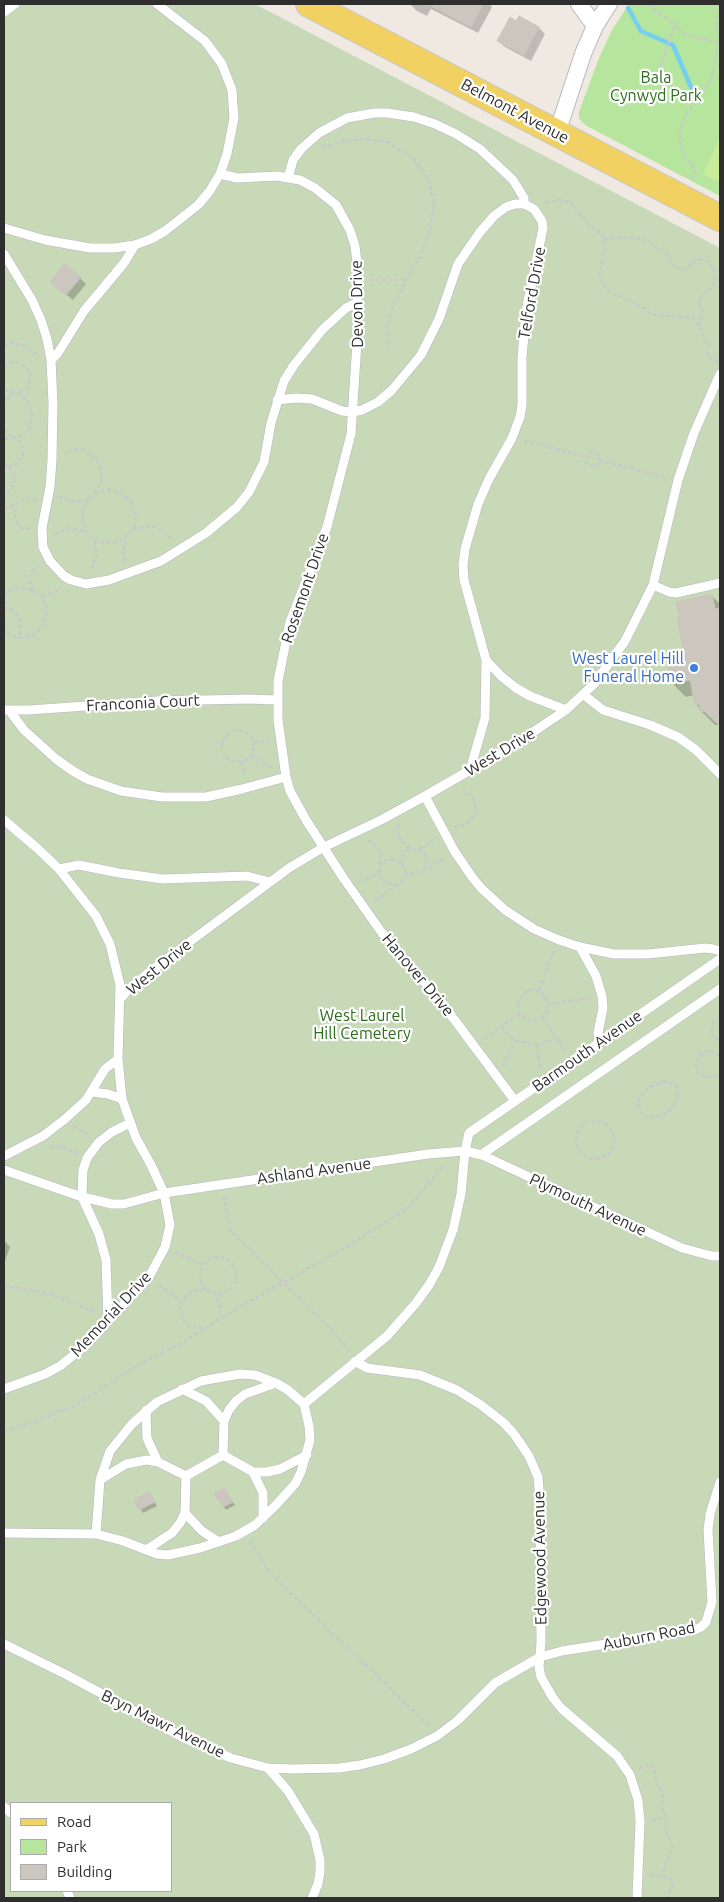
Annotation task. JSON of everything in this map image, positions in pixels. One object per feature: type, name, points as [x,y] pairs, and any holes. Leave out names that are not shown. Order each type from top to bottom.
[{"type":"main road","name":"Belmont Avenue","points":[[309,4],[720,218]]},
{"type":"street","points":[[579,4],[596,26]]},
{"type":"street","points":[[557,133],[573,81],[596,26],[609,4]]},
{"type":"lane","points":[[4,12],[15,4]]},
{"type":"lane","points":[[4,228],[45,240],[90,248],[114,248],[135,245],[151,239],[184,218],[209,192],[220,174],[227,154],[234,118],[234,102],[228,78],[215,52],[205,40],[156,4]]},
{"type":"lane","points":[[288,178],[293,160],[309,140],[333,124],[359,115],[387,113],[414,117],[435,124],[480,149],[513,180],[524,198],[524,204]]},
{"type":"lane","name":"Devon Drive","points":[[220,174],[237,178],[277,176],[300,180],[315,188],[336,205],[347,224],[355,246],[358,302],[358,351],[352,412]]},
{"type":"lane","points":[[277,400],[312,399],[342,411],[352,412],[362,410],[378,402],[392,390],[421,355],[431,337],[455,271],[467,249],[494,216],[506,207],[524,204],[534,209]]},
{"type":"lane","name":"Telford Drive","points":[[470,770],[484,718],[486,660],[468,600],[463,565],[465,549],[478,504],[489,479],[512,438],[520,417],[522,405],[522,351],[526,311],[530,283],[542,238],[542,221],[534,209]]},
{"type":"lane","points":[[51,364],[84,311],[124,263],[135,245]]},
{"type":"lane","points":[[4,254],[21,280],[41,320],[47,339],[51,364],[53,403],[52,460],[50,487],[42,528],[43,546],[50,561],[64,576],[77,582],[95,583],[145,568],[178,551],[223,520],[249,492],[264,462],[277,400],[284,381],[307,347],[335,318],[358,302]]},
{"type":"lane","name":"West Drive","points":[[121,998],[153,969],[270,882],[324,847],[403,808],[529,735],[566,710],[584,694],[604,671],[625,641],[653,585],[678,480],[694,433],[720,374]]},
{"type":"lane","name":"Rosemont Drive","points":[[324,847],[290,791],[280,740],[277,700],[281,662],[290,622],[327,527],[351,434],[352,412]]},
{"type":"lane","points":[[653,585],[676,593],[720,583]]},
{"type":"lane","name":"Telford Drive","points":[[486,660],[516,688],[530,696],[566,710]]},
{"type":"lane","points":[[584,694],[603,710],[650,725],[678,737],[696,750],[720,774]]},
{"type":"lane","name":"Franconia Court","points":[[7,710],[157,701],[277,700]]},
{"type":"lane","name":"Franconia Court","points":[[7,710],[24,730],[67,767],[87,779],[121,791],[162,797],[206,796],[242,789],[286,777]]},
{"type":"lane","points":[[424,796],[455,852],[472,877],[494,900],[520,920],[559,940],[598,952],[631,955],[705,948],[713,948],[720,951]]},
{"type":"lane","name":"Memorial Drive","points":[[4,820],[38,848],[59,869],[87,903],[104,930],[115,958],[119,975],[121,998],[118,1059],[122,1099],[130,1123],[164,1193],[170,1225],[165,1247],[149,1277],[85,1346],[60,1366],[38,1377],[4,1389]]},
{"type":"lane","name":"Hanover Drive","points":[[324,847],[364,908],[397,952],[439,999],[515,1101]]},
{"type":"lane","points":[[59,869],[79,865],[164,879],[247,876],[270,882]]},
{"type":"lane","points":[[580,947],[596,976],[602,996],[603,1008],[598,1033],[599,1042]]},
{"type":"lane","name":"Barmouth Avenue","points":[[304,1404],[387,1336],[425,1291],[447,1249],[457,1214],[460,1150],[469,1133],[720,959]]},
{"type":"lane","name":"Barmouth Avenue","points":[[481,1155],[720,989]]},
{"type":"lane","points":[[4,1156],[43,1136],[65,1120],[79,1108],[92,1092],[105,1069],[118,1059]]},
{"type":"lane","points":[[92,1092],[108,1094],[122,1099]]},
{"type":"lane","points":[[108,1322],[106,1260],[99,1234],[82,1197],[83,1170],[87,1158],[99,1142],[112,1132],[130,1123]]},
{"type":"lane","name":"Plymouth Avenue","points":[[460,1150],[481,1155],[667,1242],[716,1256],[720,1262]]},
{"type":"lane","name":"Ashland Avenue","points":[[4,1170],[82,1197],[112,1204],[124,1204],[164,1193],[460,1150]]},
{"type":"lane","name":"Edgewood Avenue","points":[[356,1361],[367,1368],[420,1375],[457,1390],[487,1409],[504,1423],[530,1456],[538,1477],[540,1501],[541,1677],[553,1698],[573,1719],[617,1756],[628,1772],[634,1786],[640,1814],[637,1898]]},
{"type":"lane","points":[[4,1533],[96,1534],[123,1541],[156,1554],[179,1554],[219,1542],[244,1531],[263,1518],[295,1484],[307,1455],[310,1440],[304,1404],[288,1390],[276,1383],[255,1375],[240,1374],[201,1381],[182,1389],[146,1410],[120,1437],[110,1451],[100,1480],[96,1534]]},
{"type":"lane","points":[[223,1455],[224,1421],[232,1405],[245,1394],[276,1383]]},
{"type":"lane","points":[[182,1389],[206,1401],[224,1421]]},
{"type":"lane","points":[[146,1410],[147,1438],[158,1462]]},
{"type":"lane","points":[[223,1455],[253,1472],[267,1472],[280,1469],[307,1455]]},
{"type":"lane","points":[[186,1476],[223,1455]]},
{"type":"lane","points":[[100,1480],[126,1464],[148,1460],[158,1462],[186,1476]]},
{"type":"lane","points":[[253,1472],[263,1493],[263,1518]]},
{"type":"lane","points":[[146,1550],[172,1533],[180,1523],[185,1513],[186,1476]]},
{"type":"lane","name":"Auburn Road","points":[[540,1658],[562,1651],[686,1632],[702,1627],[706,1622],[712,1602],[708,1530],[710,1514],[720,1482]]},
{"type":"lane","points":[[185,1513],[202,1531],[219,1542]]},
{"type":"lane","name":"Bryn Mawr Avenue","points":[[4,1644],[68,1675],[184,1738],[231,1758],[268,1768],[318,1769],[360,1764],[411,1749],[437,1736],[457,1721],[495,1683],[540,1658]]},
{"type":"lane","points":[[268,1768],[288,1791],[314,1834],[320,1860],[320,1872],[312,1898]]},
{"type":"path","points":[[649,4],[658,13],[675,24],[683,34],[717,43]]},
{"type":"path","points":[[686,186],[696,174],[685,156],[680,142],[680,130],[686,114],[699,99],[711,80],[716,60],[717,10],[719,4]]},
{"type":"path","points":[[656,80],[669,36],[675,24]]},
{"type":"path","points":[[309,140],[328,146],[353,139],[387,142],[412,157],[425,174],[432,193],[433,214],[426,242],[408,280],[394,302],[387,348]]},
{"type":"path","points":[[534,209],[540,205],[559,200],[570,202],[589,225],[598,231],[604,240],[599,273],[608,291],[641,306],[654,315],[689,317],[694,320],[698,330],[709,346],[706,356],[720,362]]},
{"type":"path","points":[[604,240],[620,237],[646,240],[666,253],[672,264],[681,270],[689,268],[698,259],[707,261],[713,268],[715,279],[712,287],[700,300],[702,312],[698,330]]},
{"type":"path","points":[[357,280],[408,280]]},
{"type":"path","points":[[4,347],[11,343],[20,344],[28,347],[51,364]]},
{"type":"path","points":[[4,367],[10,363],[20,363],[28,369],[30,374],[27,388],[10,396],[4,406]]},
{"type":"path","points":[[4,389],[15,394]]},
{"type":"path","points":[[4,440],[10,437],[16,438],[21,436],[29,429],[32,415],[28,401],[19,393]]},
{"type":"path","points":[[4,429],[10,437]]},
{"type":"path","points":[[8,466],[15,464],[23,457],[23,448],[16,438]]},
{"type":"path","points":[[512,438],[588,457]]},
{"type":"path","points":[[52,460],[76,450],[84,450],[91,454],[100,465],[102,472],[102,480],[96,493]]},
{"type":"path","points":[[589,452],[600,455],[597,466],[586,463],[588,457],[589,452]]},
{"type":"path","points":[[599,460],[678,480]]},
{"type":"path","points":[[4,464],[12,470],[15,480],[12,489],[4,494]]},
{"type":"path","points":[[50,487],[65,500],[73,502],[88,499],[96,493],[110,490],[118,491],[130,500],[136,514],[133,529],[126,537],[114,543],[100,542],[93,539],[86,531],[83,522],[82,513],[88,499]]},
{"type":"path","points":[[4,509],[29,498],[46,506]]},
{"type":"path","points":[[17,504],[14,514],[18,524],[28,529],[42,528]]},
{"type":"path","points":[[133,529],[150,526],[158,528],[170,538],[178,551]]},
{"type":"path","points":[[43,546],[60,530],[74,528],[86,531]]},
{"type":"path","points":[[126,537],[123,550],[130,574]]},
{"type":"path","points":[[77,582],[92,569],[95,563],[97,556],[93,539]]},
{"type":"path","points":[[33,590],[30,578],[32,572],[36,567],[50,561]]},
{"type":"path","points":[[42,597],[59,589],[64,576]]},
{"type":"path","points":[[4,596],[12,590],[19,588],[33,590],[42,597],[47,610],[44,625],[34,635],[19,638],[12,636],[4,630]]},
{"type":"path","points":[[4,607],[13,610],[19,618],[21,628],[19,638]]},
{"type":"path","points":[[4,684],[4,693]]},
{"type":"path","points":[[241,730],[247,732],[254,742],[254,749],[251,755],[241,762],[228,759],[222,749],[222,742],[229,732],[241,730]]},
{"type":"path","points":[[254,742],[280,740]]},
{"type":"path","points":[[251,755],[286,777]]},
{"type":"path","points":[[404,853],[429,844],[433,840],[439,824],[455,827],[467,824],[475,814],[475,802],[467,791],[439,788]]},
{"type":"path","points":[[403,808],[397,828],[398,837],[412,849]]},
{"type":"path","points":[[352,834],[372,843],[388,859],[397,860],[402,857]]},
{"type":"path","points":[[402,865],[404,844]]},
{"type":"path","points":[[419,849],[427,860],[424,870]]},
{"type":"path","points":[[381,852],[379,876],[385,883],[398,885]]},
{"type":"path","points":[[364,908],[398,885],[407,875],[424,870],[455,852]]},
{"type":"path","points":[[360,881],[372,878],[380,866],[388,859]]},
{"type":"path","points":[[397,860],[407,875]]},
{"type":"path","points":[[539,990],[559,940]]},
{"type":"path","points":[[529,990],[539,990],[546,996],[549,1004],[542,1017],[533,1020],[523,1017],[518,1004],[521,995],[529,990]]},
{"type":"path","points":[[549,1004],[602,996]]},
{"type":"path","points":[[474,1045],[520,1013]]},
{"type":"path","points":[[542,1017],[572,1061]]},
{"type":"path","points":[[720,1018],[714,1021],[711,1028],[713,1036],[720,1041]]},
{"type":"path","points":[[501,1027],[516,1040],[538,1044],[556,1037]]},
{"type":"path","points":[[498,1077],[516,1040]]},
{"type":"path","points":[[538,1044],[542,1082]]},
{"type":"path","points":[[720,1056],[715,1052],[706,1051],[699,1056],[696,1064],[698,1073],[706,1077],[714,1077],[720,1072]]},
{"type":"path","points":[[663,1082],[669,1082],[677,1087],[678,1096],[668,1112],[654,1117],[648,1117],[640,1113],[638,1108],[640,1099],[649,1087],[663,1082]]},
{"type":"path","points":[[65,1120],[99,1142]]},
{"type":"path","points":[[592,1121],[605,1123],[610,1127],[614,1139],[614,1145],[607,1155],[595,1159],[583,1155],[577,1144],[578,1132],[587,1123],[592,1121]]},
{"type":"path","points":[[29,1143],[34,1148],[66,1148],[87,1158]]},
{"type":"path","points":[[4,1431],[40,1420],[78,1404],[134,1367],[182,1343],[340,1250],[408,1208],[460,1150]]},
{"type":"path","points":[[222,1184],[230,1230],[334,1332],[356,1361]]},
{"type":"path","points":[[165,1247],[203,1265]]},
{"type":"path","points":[[214,1294],[222,1294],[230,1290],[236,1282],[237,1274],[233,1265],[227,1260],[218,1257],[210,1259],[203,1265],[200,1273],[201,1282],[205,1289],[214,1294],[218,1300],[220,1307],[219,1315],[215,1322]]},
{"type":"path","points":[[149,1277],[181,1302]]},
{"type":"path","points":[[4,1286],[53,1295],[91,1310],[108,1322]]},
{"type":"path","points":[[205,1289],[191,1292],[181,1302],[180,1310],[182,1318],[188,1325],[195,1328],[205,1328]]},
{"type":"path","points":[[244,1531],[271,1574],[424,1720],[437,1736]]},
{"type":"path","points":[[628,1772],[651,1764],[656,1782],[663,1792],[662,1807],[668,1822],[666,1832],[672,1845],[663,1876]]},
{"type":"path","points":[[638,1875],[663,1876],[672,1880],[668,1898]]},
{"type":"green space","name":"West Laurel Hill Cemetery","points":[[4,4],[255,4],[720,248],[720,1898],[4,1898]]},
{"type":"green space","name":"Bala Cynwyd Park","points":[[629,4],[720,4],[720,196],[585,125],[579,118],[579,112],[599,58],[612,30]]},
{"type":"green space","points":[[720,136],[720,182],[703,175]]},
{"type":"building","points":[[428,4],[483,4],[471,27]]},
{"type":"building","points":[[519,16],[539,27],[524,55],[497,41],[510,17],[516,21]]},
{"type":"building","points":[[64,264],[81,277],[66,295],[50,282]]},
{"type":"building","name":"West Laurel Hill Funeral Home","points":[[712,594],[715,609],[720,608],[720,726],[704,711],[701,712],[699,704],[695,705],[690,680],[672,684],[666,656],[684,652],[677,618],[679,617],[676,602]]},
{"type":"building","points":[[224,1488],[233,1502],[223,1507],[214,1494]]},
{"type":"building","points":[[150,1492],[155,1502],[139,1510],[134,1500]]},
{"type":"waterway","points":[[628,8],[641,31],[673,45],[693,92]]},
{"type":"place","name":"West Laurel Hill Funeral Home","points":[[694,668]]}]
